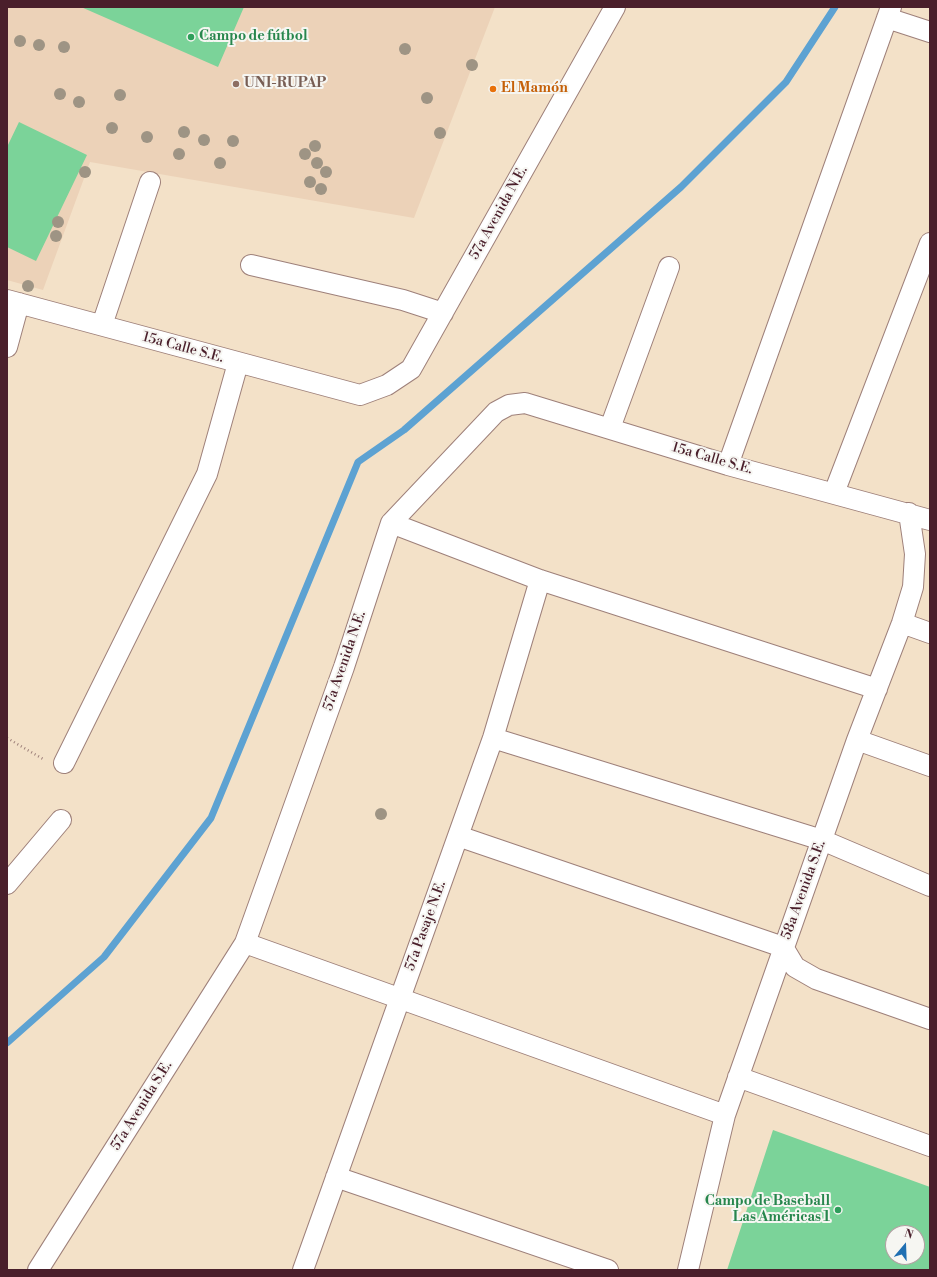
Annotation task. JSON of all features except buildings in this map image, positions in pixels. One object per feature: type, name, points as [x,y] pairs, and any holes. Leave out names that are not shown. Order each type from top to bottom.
[{"type":"street","name":"57a Avenida N.E.","points":[[360,395],[387,385],[411,369],[615,7]]},
{"type":"street","points":[[728,465],[889,13],[930,32]]},
{"type":"street","points":[[102,325],[150,182]]},
{"type":"street","points":[[834,493],[930,244]]},
{"type":"street","points":[[251,265],[402,300],[443,313]]},
{"type":"street","points":[[610,428],[669,267]]},
{"type":"street","points":[[7,347],[13,301]]},
{"type":"street","name":"15a Calle S.E.","points":[[13,301],[360,395]]},
{"type":"street","points":[[64,763],[207,474],[238,363]]},
{"type":"street","name":"15a Calle S.E.","points":[[496,412],[509,405],[525,403],[728,465],[909,513],[930,520]]},
{"type":"street","name":"57a Avenida N.E.","points":[[245,943],[344,667],[391,523],[496,412]]},
{"type":"street","name":"58a Avenida S.E.","points":[[688,1270],[725,1115],[857,740],[902,623],[913,587],[915,561],[909,513]]},
{"type":"street","points":[[391,523],[540,580],[877,689]]},
{"type":"street","name":"57a Pasaje N.E.","points":[[303,1270],[493,738],[540,580]]},
{"type":"street","points":[[902,623],[930,633]]},
{"type":"street","points":[[493,738],[822,840],[930,886]]},
{"type":"street","points":[[857,740],[930,766]]},
{"type":"street","points":[[7,884],[61,820]]},
{"type":"street","points":[[458,836],[783,947],[795,967],[816,979],[930,1019]]},
{"type":"street","points":[[245,943],[725,1115]]},
{"type":"street","name":"57a Avenida S.E.","points":[[38,1270],[245,943]]},
{"type":"street","points":[[738,1077],[930,1146]]},
{"type":"street","points":[[336,1177],[608,1270]]},
{"type":"path","points":[[7,738],[50,762],[58,765],[64,763]]},
{"type":"shaded area","name":"UNI-RUPAP","points":[[7,7],[495,7],[414,218],[90,162],[43,290],[7,280]]},
{"type":"green space","name":"Campo de fútbol","points":[[81,7],[244,7],[218,67]]},
{"type":"green space","points":[[19,122],[87,155],[36,261],[7,247],[7,147]]},
{"type":"green space","name":"Campo de Baseball Las Américas 1","points":[[773,1130],[930,1187],[930,1270],[727,1270]]},
{"type":"waterway","points":[[7,1043],[104,957],[211,818],[358,462],[404,430],[681,187],[786,82],[835,7]]},
{"type":"place","name":"Campo de fútbol","points":[[191,37]]},
{"type":"place","name":"UNI-RUPAP","points":[[236,84]]},
{"type":"place","name":"El Mamón","points":[[493,89]]},
{"type":"place","name":"Campo de Baseball Las Américas 1","points":[[838,1210]]}]
